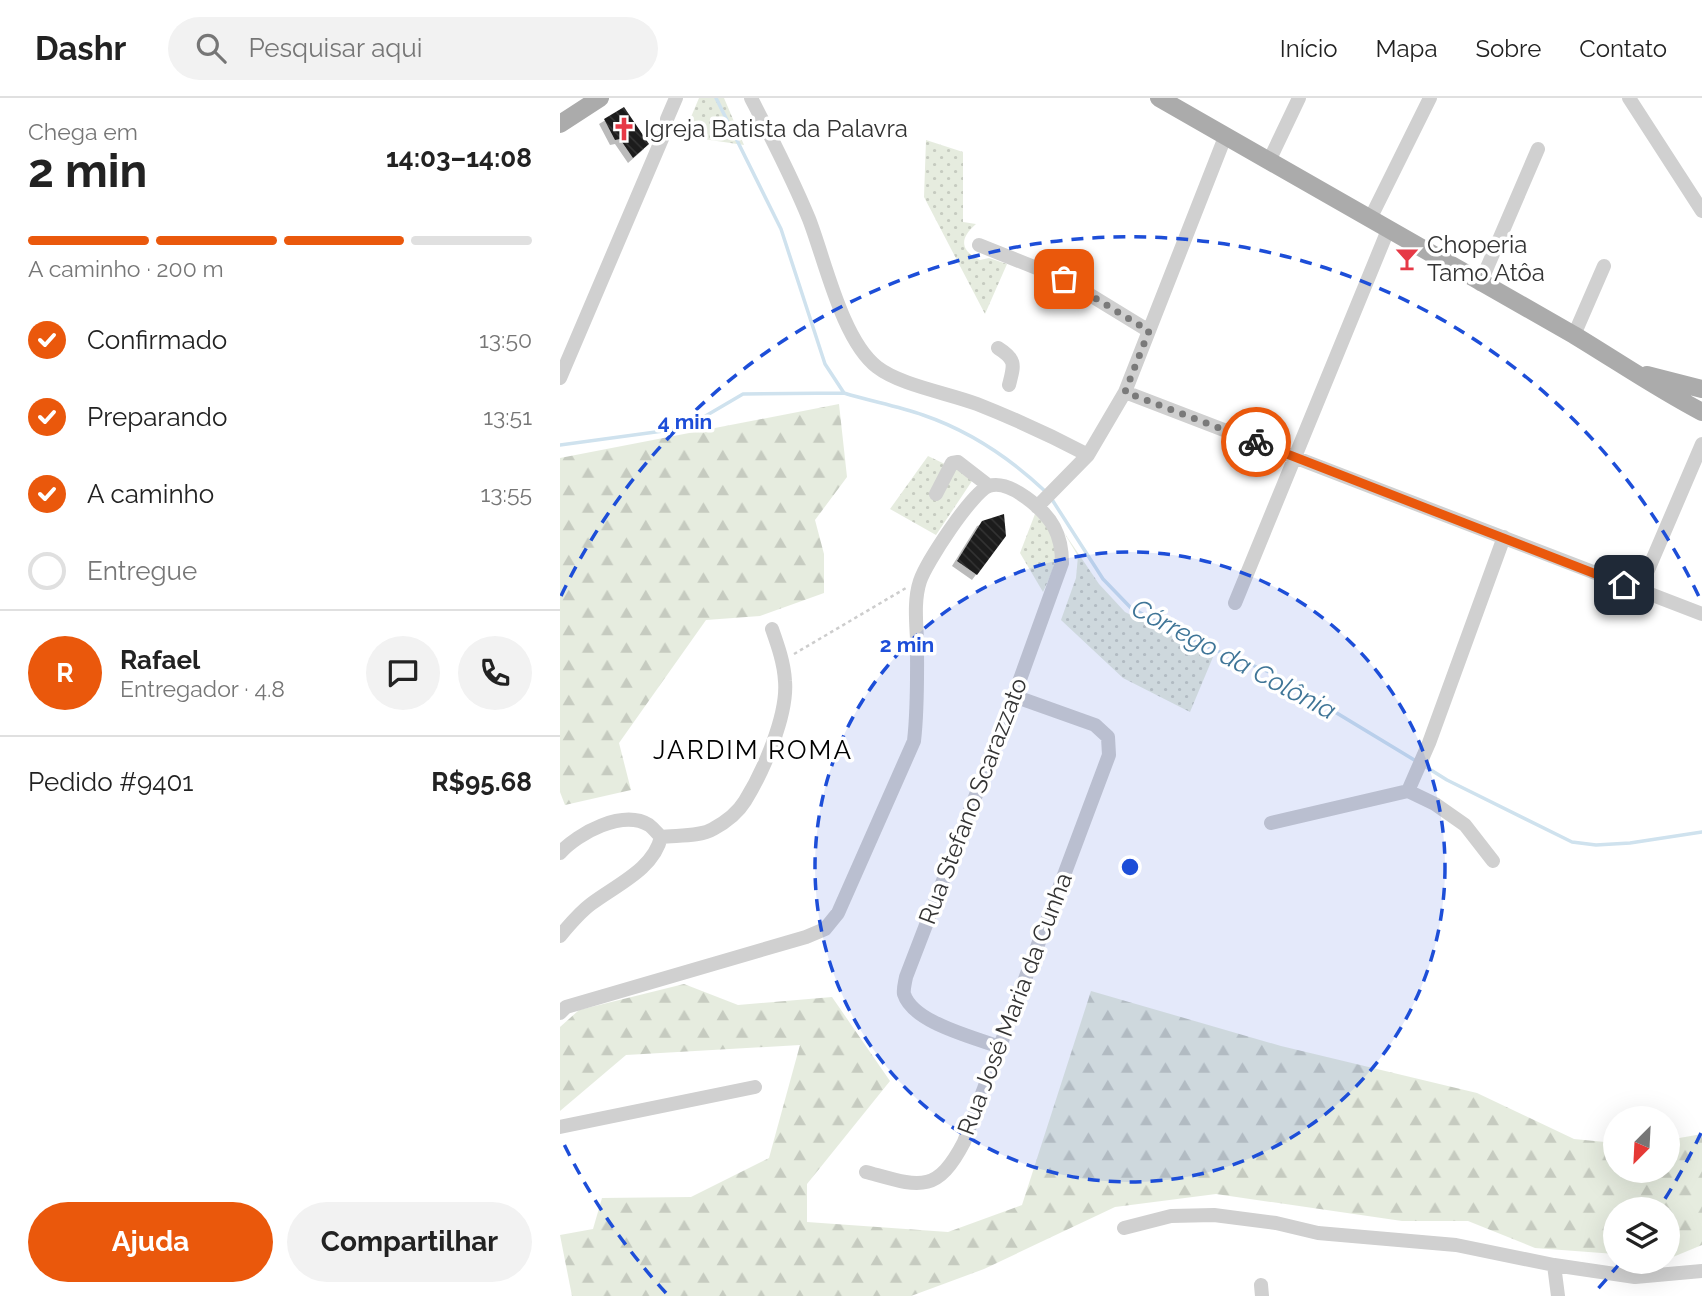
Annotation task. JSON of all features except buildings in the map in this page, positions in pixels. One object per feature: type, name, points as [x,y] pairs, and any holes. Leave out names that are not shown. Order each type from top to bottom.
[{"type":"main road","points":[[560,124],[600,98]]},
{"type":"main road","points":[[1159,98],[1480,284],[1574,335],[1637,372],[1663,391],[1702,412]]},
{"type":"main road","points":[[1637,372],[1702,389]]},
{"type":"street","points":[[562,371],[667,127],[667,119],[676,98]]},
{"type":"street","points":[[667,127],[675,122],[686,98]]},
{"type":"street","points":[[751,98],[808,216],[851,336],[865,356],[879,369],[898,378],[977,404],[1055,437],[1088,455]]},
{"type":"street","points":[[1269,161],[1299,98]]},
{"type":"street","points":[[1370,219],[1430,98]]},
{"type":"street","points":[[1629,98],[1702,211]]},
{"type":"street","points":[[562,1006],[806,937],[825,929],[838,913],[914,741],[917,713],[916,601],[921,579],[959,517],[977,495],[989,486],[1004,486],[1040,504],[1088,455],[1125,392],[1225,137]]},
{"type":"street","points":[[1480,284],[1538,149]]},
{"type":"street","points":[[1235,603],[1388,230]]},
{"type":"street","points":[[979,244],[1064,279],[1149,331]]},
{"type":"street","points":[[1574,335],[1604,266]]},
{"type":"street","points":[[998,348],[1013,361],[1009,385]]},
{"type":"street","points":[[1125,392],[1702,614]]},
{"type":"street","points":[[1639,591],[1702,444]]},
{"type":"street","points":[[936,494],[952,463],[958,461],[989,486]]},
{"type":"street","name":"Rua Stefano Scarazzato","points":[[999,1047],[929,1020],[908,1002],[903,991],[905,977],[1014,696],[1062,563],[1061,546],[1040,504]]},
{"type":"street","points":[[1411,786],[1430,743],[1504,537]]},
{"type":"street","points":[[661,837],[710,831],[731,818],[744,803],[769,751],[782,713],[786,683],[772,629]]},
{"type":"street","name":"Rua José Maria da Cunha","points":[[866,1172],[909,1184],[927,1183],[941,1177],[953,1164],[964,1142],[1109,755],[1108,737],[1095,725],[1014,696]]},
{"type":"street","points":[[1271,823],[1411,786]]},
{"type":"street","points":[[1411,786],[1465,825],[1493,862]]},
{"type":"street","points":[[560,853],[602,824],[633,820],[649,825],[661,837]]},
{"type":"street","points":[[560,936],[590,905],[650,861],[658,850],[661,837]]},
{"type":"street","points":[[560,1127],[755,1087]]},
{"type":"street","points":[[1124,1228],[1171,1216],[1214,1215],[1276,1223],[1318,1233],[1455,1245],[1554,1265],[1635,1277],[1702,1270]]},
{"type":"street","points":[[1554,1265],[1558,1296]]},
{"type":"path","points":[[782,660],[921,579]]},
{"type":"green space","points":[[699,98],[724,98],[744,145],[683,136]]},
{"type":"green space","points":[[926,140],[963,152],[963,222],[976,224],[967,234],[965,248],[980,260],[989,258],[1007,264],[985,314],[924,197]]},
{"type":"green space","points":[[839,404],[847,477],[815,520],[824,554],[824,593],[760,616],[706,620],[619,743],[631,790],[565,805],[560,792],[560,458]]},
{"type":"green space","points":[[928,456],[974,478],[936,535],[890,509]]},
{"type":"green space","points":[[1035,514],[1051,533],[1056,551],[1043,592],[1020,553]]},
{"type":"green space","points":[[1063,531],[1099,584],[1125,612],[1213,657],[1190,712],[1123,678],[1061,620],[1076,578],[1078,556]]},
{"type":"green space","points":[[684,984],[738,1005],[832,997],[890,1081],[807,1184],[807,1222],[948,1232],[1022,1205],[1091,991],[1281,1046],[1477,1093],[1574,1139],[1603,1142],[1603,1183],[1680,1183],[1680,1138],[1702,1134],[1702,1245],[1680,1254],[1680,1197],[1603,1197],[1603,1253],[1535,1248],[1468,1221],[1402,1221],[1216,1194],[1115,1207],[984,1269],[911,1296],[572,1296],[560,1235],[593,1229],[602,1198],[691,1197],[769,1158],[800,1045],[626,1055],[560,1111],[560,1027],[579,1010]]},
{"type":"waterway","name":"Córrego da Colônia","points":[[716,98],[781,229],[825,364],[844,393],[913,412],[957,429],[1004,457],[1046,492]]},
{"type":"waterway","points":[[560,445],[685,428],[743,394],[844,393]]},
{"type":"waterway","name":"Córrego da Colônia","points":[[1051,498],[1103,579],[1131,608],[1198,643],[1269,672],[1416,761]]},
{"type":"waterway","name":"Córrego da Colônia","points":[[1423,765],[1447,780],[1572,842],[1596,845],[1630,843],[1702,832]]},
{"type":"way so far","points":[[1064,279],[1149,331],[1125,392],[1256,442]]},
{"type":"place","name":"Igreja Batista da Palavra","points":[[624,129]]},
{"type":"place","name":"Choperia Tamo Atôa","points":[[1407,259]]},
{"type":"district","name":"JARDIM ROMA","points":[[753,750]]},
{"type":"route","points":[[1256,442],[1624,585]]}]
